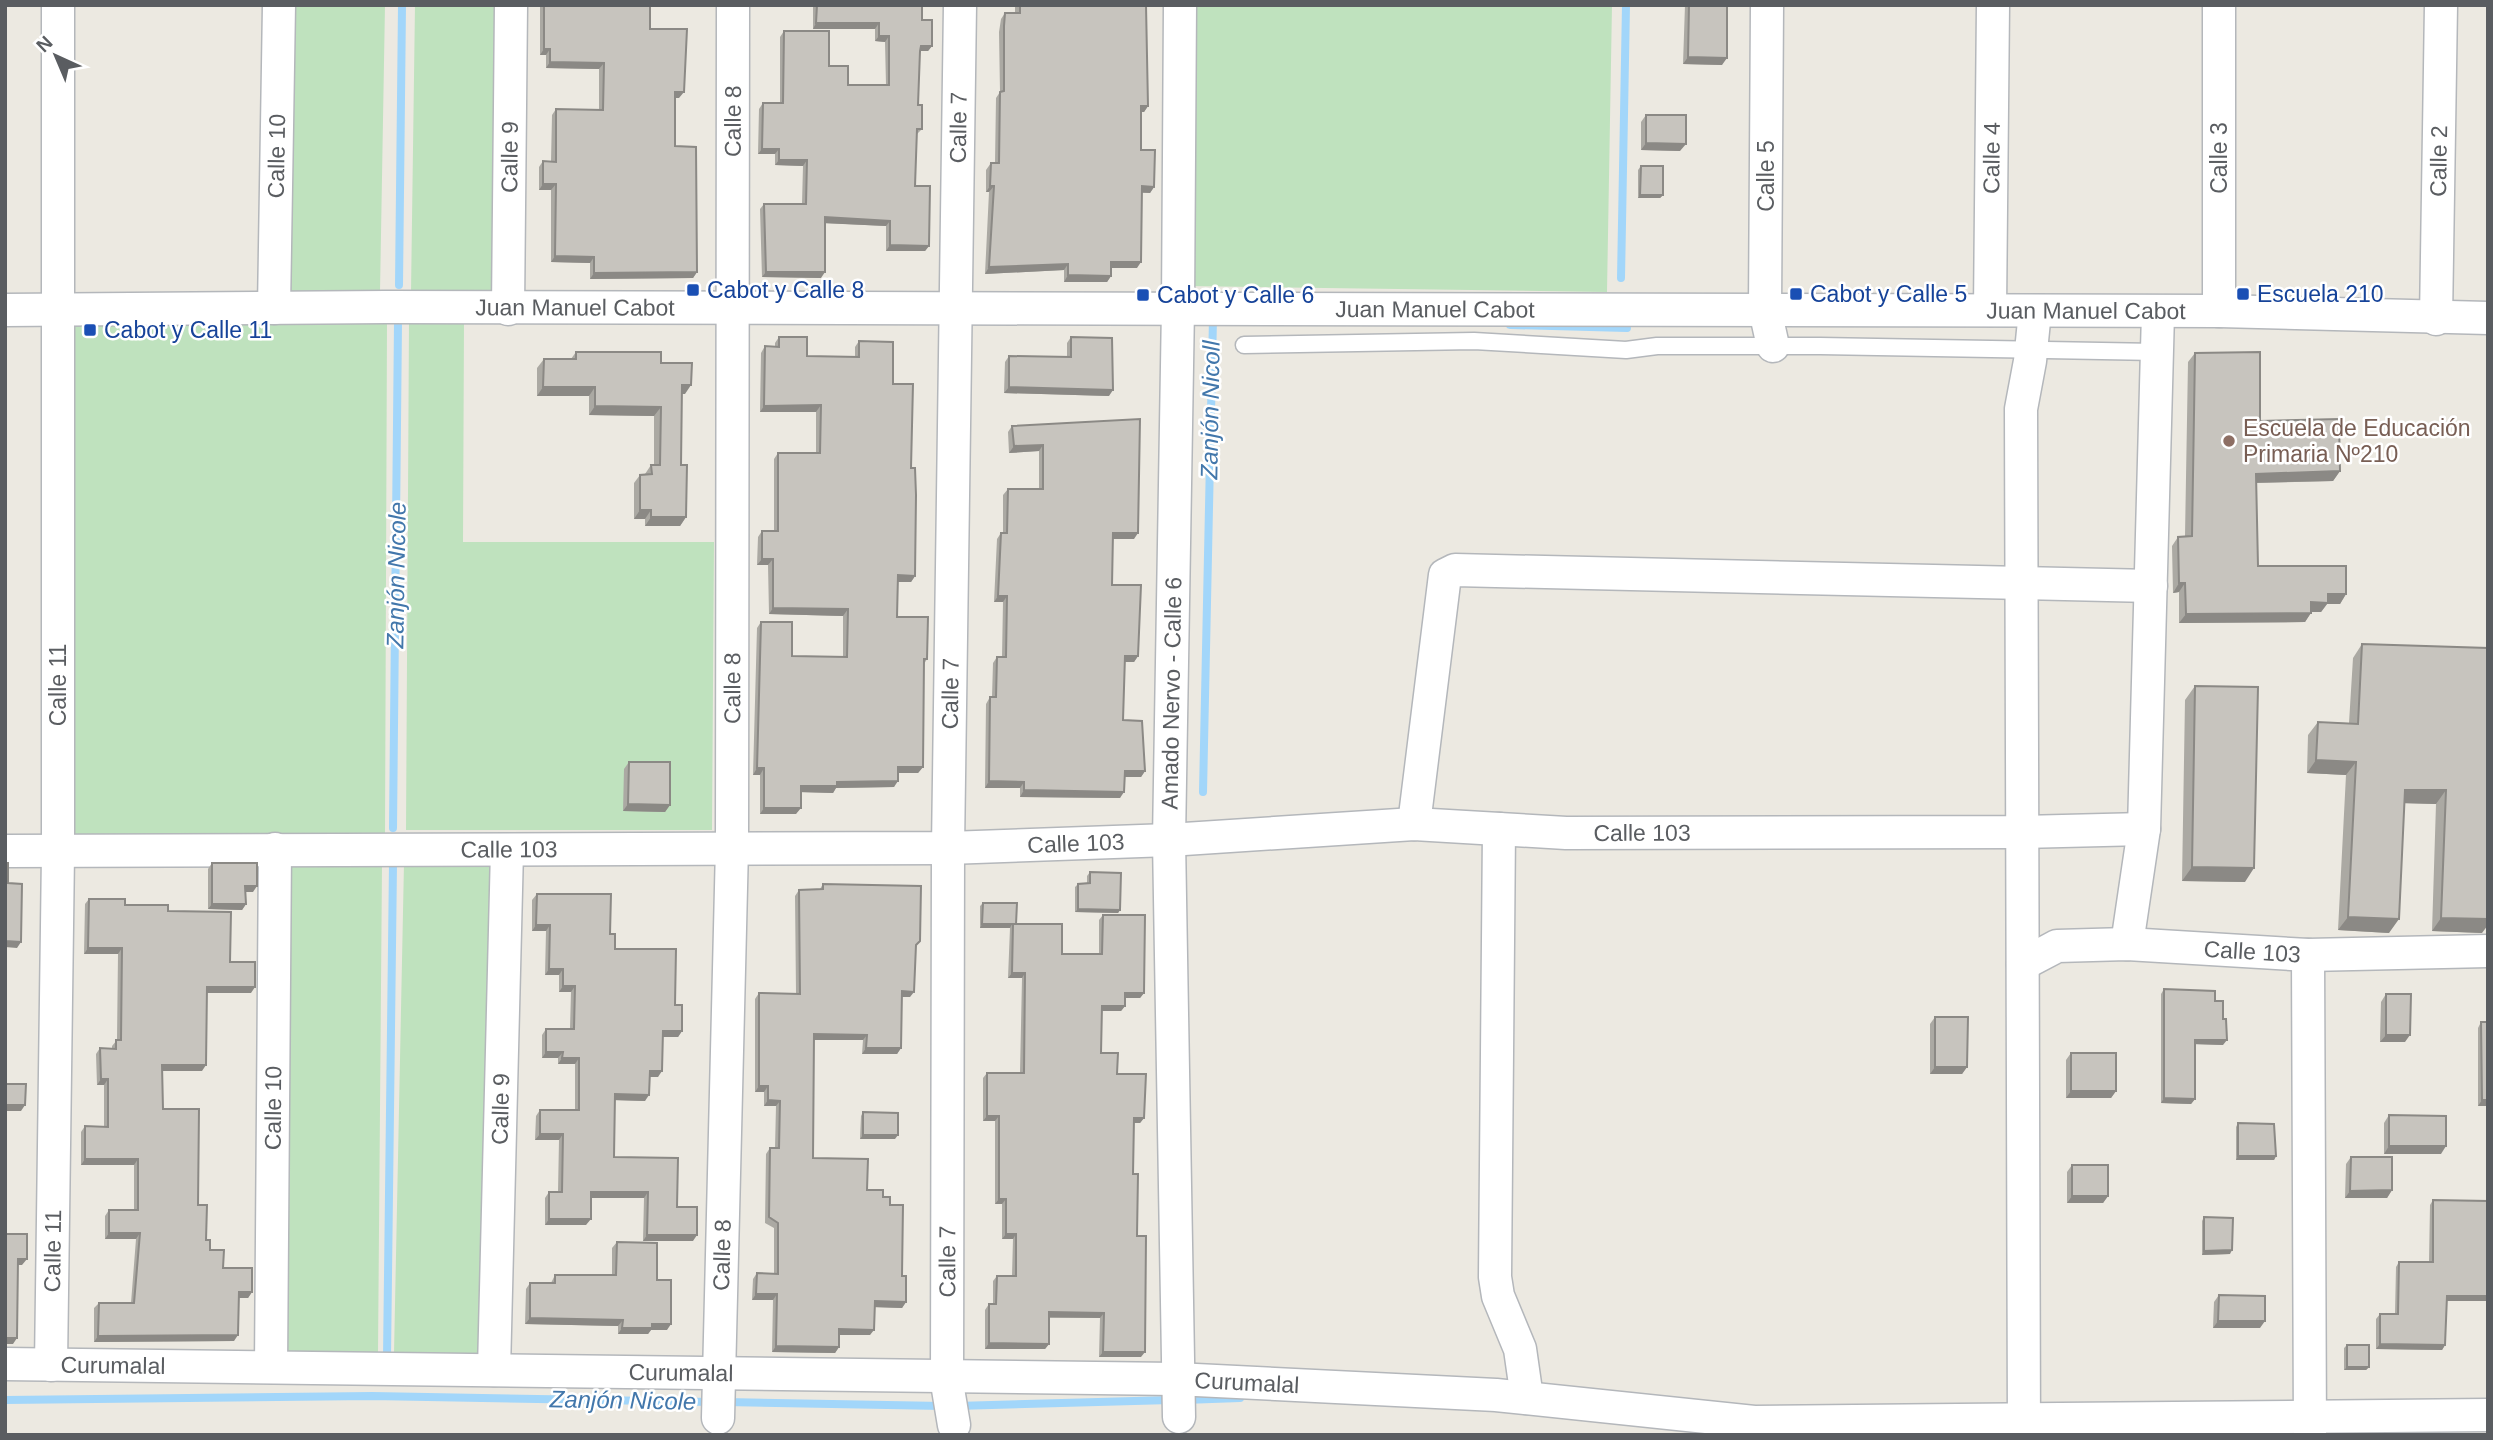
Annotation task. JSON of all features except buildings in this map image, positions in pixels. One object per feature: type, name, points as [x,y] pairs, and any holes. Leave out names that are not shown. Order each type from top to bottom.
[{"type":"street","name":"Calle 11","points":[[51,1365],[58,853],[58,5]]},
{"type":"street","name":"Calle 10","points":[[274,308],[279,5]]},
{"type":"street","name":"Calle 9","points":[[508,309],[511,5]]},
{"type":"street","name":"Calle 8","points":[[718,1418],[732,847],[733,5]]},
{"type":"street","name":"Calle 7","points":[[954,1425],[947,1380],[948,848],[960,5]]},
{"type":"street","name":"Amado Nervo - Calle 6","points":[[1179,1417],[1176,1379],[1169,841],[1180,5]]},
{"type":"street","name":"Calle 5","points":[[1767,5],[1765,310],[1773,346]]},
{"type":"street","name":"Calle 4","points":[[1990,310],[1993,5]]},
{"type":"street","name":"Calle 3","points":[[2219,5],[2219,311]]},
{"type":"street","name":"Calle 2","points":[[2436,318],[2441,5]]},
{"type":"street","name":"Juan Manuel Cabot","points":[[5,310],[1178,307],[2158,313],[2219,311],[2488,318]]},
{"type":"street","points":[[2024,1426],[2021,409],[2035,311]]},
{"type":"street","points":[[2127,944],[2144,829],[2158,313]]},
{"type":"street","points":[[1414,824],[1445,575],[1455,570],[2151,586]]},
{"type":"street","name":"Calle 103","points":[[5,851],[58,853],[275,849],[948,848],[1169,841],[1414,824],[1566,832],[2023,832],[2144,829]]},
{"type":"street","points":[[1499,829],[1495,1277],[1498,1296],[1520,1349],[1527,1398]]},
{"type":"street","name":"Calle 10","points":[[271,1367],[275,849]]},
{"type":"street","name":"Calle 9","points":[[494,1370],[507,850]]},
{"type":"street","name":"Calle 103","points":[[2023,964],[2057,946],[2127,944],[2308,955],[2488,951]]},
{"type":"street","points":[[2308,955],[2310,1426]]},
{"type":"street","name":"Curumalal","points":[[5,1364],[719,1372],[947,1380],[1176,1379],[1527,1398],[1754,1422],[2310,1426],[2488,1415]]},
{"type":"lane","points":[[1244,345],[1474,341],[1626,349],[1657,346],[1773,346],[2157,352]]},
{"type":"green space","points":[[295,5],[385,5],[380,292],[290,291]]},
{"type":"green space","points":[[415,5],[496,5],[492,293],[411,293]]},
{"type":"green space","points":[[1191,5],[1612,5],[1607,292],[1187,286]]},
{"type":"green space","points":[[387,323],[385,835],[72,836],[74,324]]},
{"type":"green space","points":[[409,323],[464,323],[463,542],[714,542],[712,830],[406,830]]},
{"type":"green space","points":[[404,863],[490,865],[480,1355],[394,1354]]},
{"type":"green space","points":[[290,864],[382,865],[378,1353],[286,1353]]},
{"type":"waterway","name":"Zanjón Nicole","points":[[399,285],[402,5]]},
{"type":"waterway","name":"Zanjón Nicoll","points":[[1621,278],[1626,5]]},
{"type":"waterway","name":"Zanjón Nicoll","points":[[1203,792],[1213,318]]},
{"type":"waterway","name":"Zanjón Nicole","points":[[393,828],[398,323]]},
{"type":"waterway","name":"Zanjón Nicoll","points":[[1510,325],[1627,328]]},
{"type":"waterway","name":"Zanjón Nicole","points":[[387,1358],[393,864]]},
{"type":"waterway","name":"Zanjón Nicole","points":[[5,1400],[372,1396],[712,1402]]},
{"type":"waterway","name":"Zanjón Nicole","points":[[1184,1400],[1240,1398]]},
{"type":"waterway","name":"Zanjón Nicole","points":[[956,1406],[1171,1400]]},
{"type":"waterway","name":"Zanjón Nicole","points":[[725,1402],[943,1406]]},
{"type":"place","name":"Cabot y Calle 8","points":[[693,290]]},
{"type":"place","name":"Cabot y Calle 5","points":[[1796,294]]},
{"type":"place","name":"Escuela 210","points":[[2243,294]]},
{"type":"place","name":"Cabot y Calle 6","points":[[1143,295]]},
{"type":"place","name":"Cabot y Calle 11","points":[[90,330]]},
{"type":"place","name":"Escuela de Educación Primaria Nº210","points":[[2229,441]]}]
